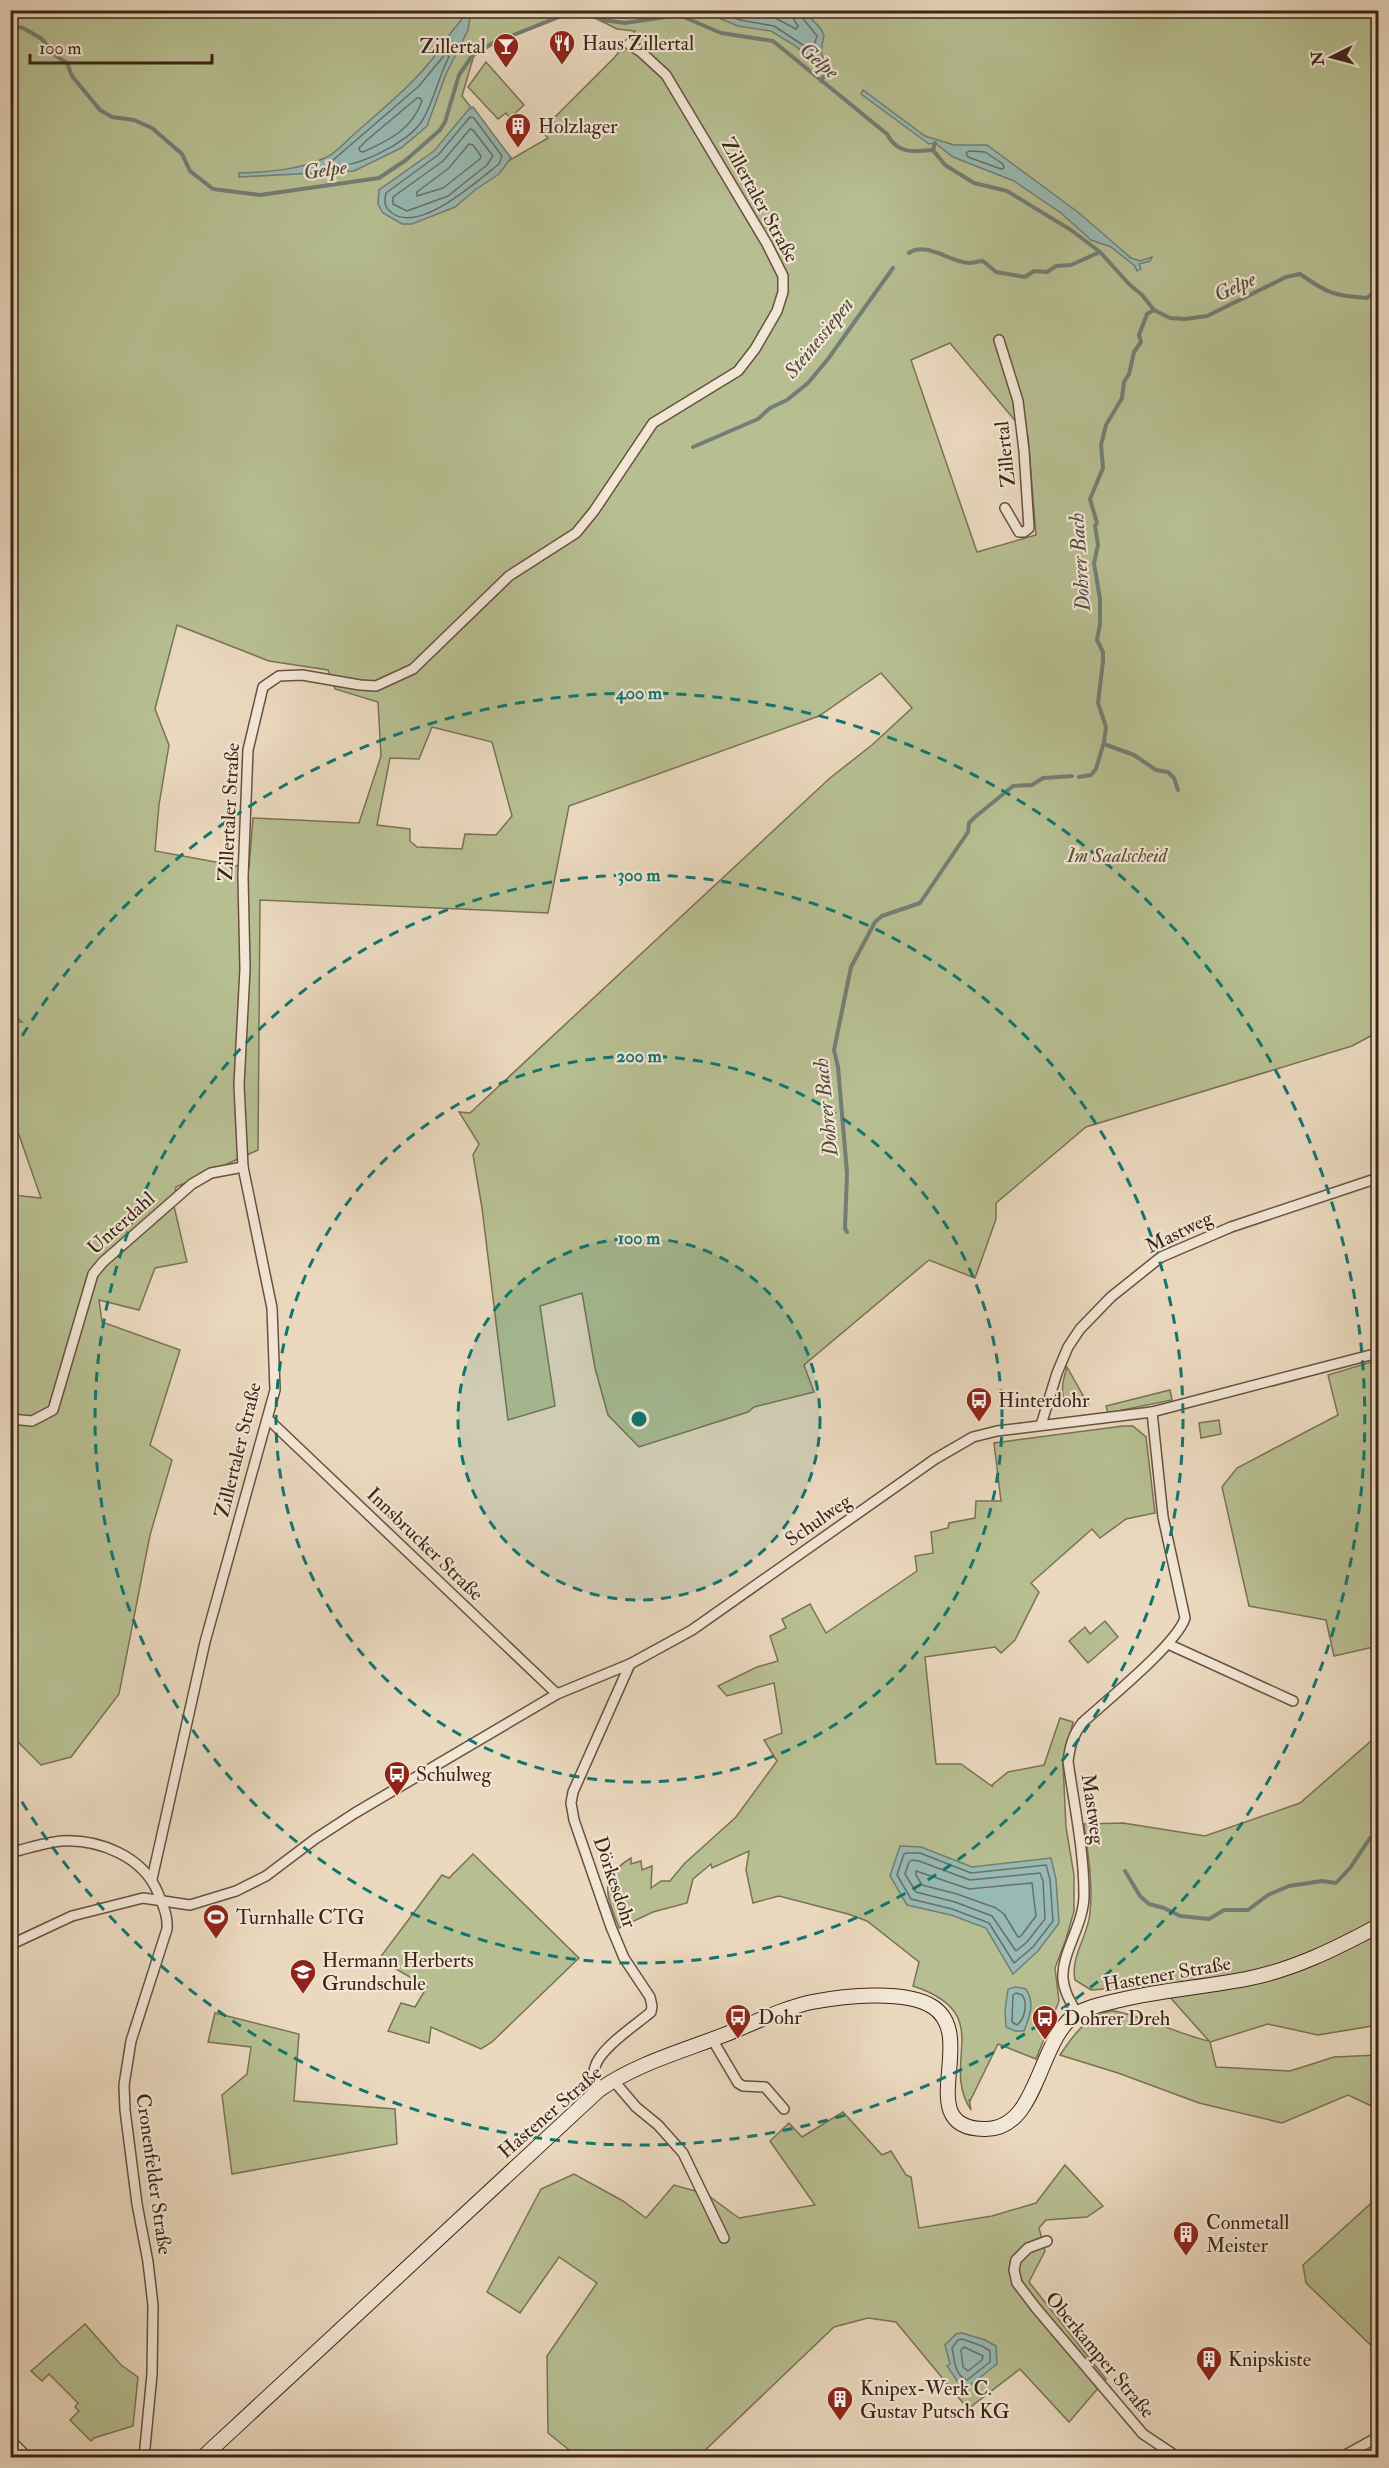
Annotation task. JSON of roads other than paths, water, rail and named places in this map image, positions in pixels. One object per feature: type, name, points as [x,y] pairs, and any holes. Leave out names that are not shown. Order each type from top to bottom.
[{"type":"main road","name":"Hastener Straße","points":[[202,2457],[599,2090],[634,2069],[812,2002],[854,1997],[912,1997],[933,2007],[942,2015],[949,2028],[951,2048],[947,2101],[951,2114],[958,2123],[968,2129],[988,2130],[1001,2126],[1014,2118],[1025,2104],[1054,2042],[1077,2013],[1105,2003],[1145,1994],[1248,1979],[1273,1973],[1301,1963],[1378,1926]]},
{"type":"main road","points":[[10,2443],[25,2457]]},
{"type":"street","name":"Zillertaler Straße","points":[[152,1879],[205,1642],[275,1390],[272,1308],[243,1167],[239,1085],[245,969],[243,877],[248,750],[263,687],[279,676],[302,675],[376,686],[413,669],[509,576],[576,533],[594,511],[653,423],[738,371],[755,349],[777,311],[783,292],[783,276],[767,244],[666,75],[629,44]]},
{"type":"street","name":"Zillertal","points":[[999,340],[1017,401],[1024,451],[1029,528],[1024,532],[1019,532],[1005,508]]},
{"type":"street","name":"Unterdahl","points":[[10,1419],[32,1421],[53,1410],[93,1274],[103,1262],[192,1184],[211,1173],[243,1167]]},
{"type":"street","name":"Mastweg","points":[[1041,1425],[1057,1373],[1068,1347],[1080,1329],[1111,1297],[1161,1257],[1231,1227],[1378,1178]]},
{"type":"street","points":[[1041,1425],[1152,1412],[1378,1353]]},
{"type":"street","name":"Mastweg","points":[[1077,2013],[1066,1993],[1063,1980],[1064,1969],[1082,1918],[1084,1897],[1084,1876],[1068,1761],[1070,1748],[1074,1734],[1082,1723],[1168,1644],[1182,1629],[1185,1618],[1163,1517],[1152,1412]]},
{"type":"street","name":"Innsbrucker Straße","points":[[268,1419],[557,1694]]},
{"type":"street","name":"Schulweg","points":[[10,1945],[72,1916],[143,1898],[176,1905],[190,1905],[236,1891],[266,1876],[315,1839],[557,1694],[630,1665],[692,1630],[935,1459],[973,1437],[1041,1425]]},
{"type":"street","points":[[1168,1644],[1293,1701]]},
{"type":"street","name":"Dörkesdohr","points":[[599,2090],[594,2073],[598,2061],[612,2044],[651,2012],[652,2006],[650,1997],[624,1958],[611,1927],[574,1820],[571,1803],[573,1792],[630,1665]]},
{"type":"street","name":"Cronenfelder Straße","points":[[10,1853],[63,1841],[93,1845],[122,1854],[138,1864],[152,1879],[168,1918],[167,1929],[131,2041],[124,2085],[135,2192],[153,2296],[152,2375],[144,2457]]},
{"type":"street","points":[[712,2039],[738,2083],[743,2086],[765,2087],[783,2109]]},
{"type":"street","points":[[613,2080],[636,2107],[658,2125],[683,2153],[724,2238]]},
{"type":"street","name":"Oberkamper Straße","points":[[1047,2241],[1028,2248],[1016,2260],[1014,2270],[1017,2283],[1036,2308],[1143,2434],[1176,2456],[1216,2457]]},
{"type":"street","points":[[1340,2457],[1378,2437]]},
{"type":"water","points":[[466,11],[471,11],[468,30],[446,74],[427,126],[401,148],[354,171],[239,177],[239,173],[294,168],[325,158],[335,152],[419,75]]},
{"type":"water","points":[[702,11],[804,11],[821,29],[824,36],[822,54],[831,68],[826,74],[825,70],[794,45],[771,31],[738,26]]},
{"type":"water","points":[[863,90],[925,136],[954,145],[987,145],[1079,213],[1131,258],[1140,261],[1152,257],[1150,261],[1139,264],[1141,269],[1137,271],[1135,266],[1111,247],[1091,240],[1061,213],[1014,181],[953,157],[935,143],[929,144],[861,94]]},
{"type":"water","points":[[473,107],[511,158],[499,174],[455,207],[412,224],[402,224],[383,213],[378,204],[379,190],[434,151]]},
{"type":"water","points":[[900,1846],[921,1847],[972,1867],[1051,1858],[1056,1879],[1059,1923],[1038,1951],[1013,1974],[986,1928],[951,1915],[907,1905],[890,1876]]},
{"type":"water","points":[[1016,1987],[1026,1989],[1031,2004],[1024,2031],[1015,2031],[1006,2027],[1005,2010],[1008,1989]]},
{"type":"water","points":[[962,2333],[996,2346],[997,2364],[969,2386],[958,2382],[947,2366],[950,2364],[945,2345],[956,2334]]},
{"type":"waterway","name":"Gelpe","points":[[10,25],[23,28],[42,39],[55,55],[67,63],[72,76],[100,110],[112,117],[134,120],[152,128],[182,154],[190,171],[213,189],[260,195],[379,178],[406,160],[440,130],[445,122],[459,75],[472,56],[493,43],[569,13],[581,11],[602,20],[625,23],[679,15],[721,33],[773,41],[887,134],[896,145],[912,151],[933,150],[945,165],[974,183],[1007,191],[1071,230],[1100,252],[1154,310],[1170,318],[1185,319],[1207,316],[1286,277],[1300,274],[1324,289],[1346,296],[1367,298],[1378,289]]},
{"type":"waterway","points":[[821,81],[826,73]]},
{"type":"waterway","name":"Gelpe","points":[[933,150],[935,143]]},
{"type":"waterway","name":"Steinessiepen","points":[[909,253],[923,249],[962,262],[983,261],[996,272],[1025,277],[1034,271],[1047,272],[1056,266],[1071,265],[1100,252]]},
{"type":"waterway","name":"Steinessiepen","points":[[693,447],[758,419],[770,408],[787,400],[808,383],[828,359],[893,268]]},
{"type":"waterway","name":"Dohrer Bach","points":[[1079,777],[1091,775],[1096,769],[1106,727],[1098,703],[1103,652],[1097,640],[1100,624],[1100,599],[1094,563],[1098,545],[1095,526],[1097,523],[1090,499],[1103,468],[1101,445],[1106,425],[1122,398],[1124,382],[1129,374],[1134,352],[1141,342],[1139,335],[1147,314],[1154,310]]},
{"type":"waterway","points":[[1104,744],[1134,755],[1156,770],[1168,772],[1174,778],[1178,790]]},
{"type":"waterway","name":"Dohrer Bach","points":[[847,1232],[845,1228],[847,1173],[838,1067],[834,1050],[851,967],[875,922],[882,916],[920,903],[968,832],[969,823],[975,817],[1013,786],[1032,785],[1043,778],[1072,776]]},
{"type":"waterway","points":[[1125,1871],[1140,1896],[1149,1904],[1180,1916],[1209,1919],[1224,1910],[1248,1910],[1268,1895],[1289,1886],[1322,1881],[1336,1883],[1350,1868],[1370,1838],[1378,1838]]},
{"type":"place","name":"Haus Zillertal","points":[[562,66]]},
{"type":"place","name":"Zillertal","points":[[506,69]]},
{"type":"place","name":"Holzlager","points":[[518,149]]},
{"type":"place","name":"Hinterdohr","points":[[979,1423]]},
{"type":"place","name":"Schulweg","points":[[397,1797]]},
{"type":"place","name":"Turnhalle CTG","points":[[216,1940]]},
{"type":"place","name":"Hermann Herberts Grundschule","points":[[303,1995]]},
{"type":"place","name":"Dohr","points":[[738,2040]]},
{"type":"place","name":"Dohrer Dreh","points":[[1045,2041]]},
{"type":"place","name":"Conmetall Meister","points":[[1186,2257]]},
{"type":"place","name":"Knipskiste","points":[[1209,2382]]},
{"type":"place","name":"Knipex-Werk C. Gustav Putsch KG","points":[[840,2422]]},
{"type":"park label","name":"Im Saalscheid","points":[[1117,855]]}]
